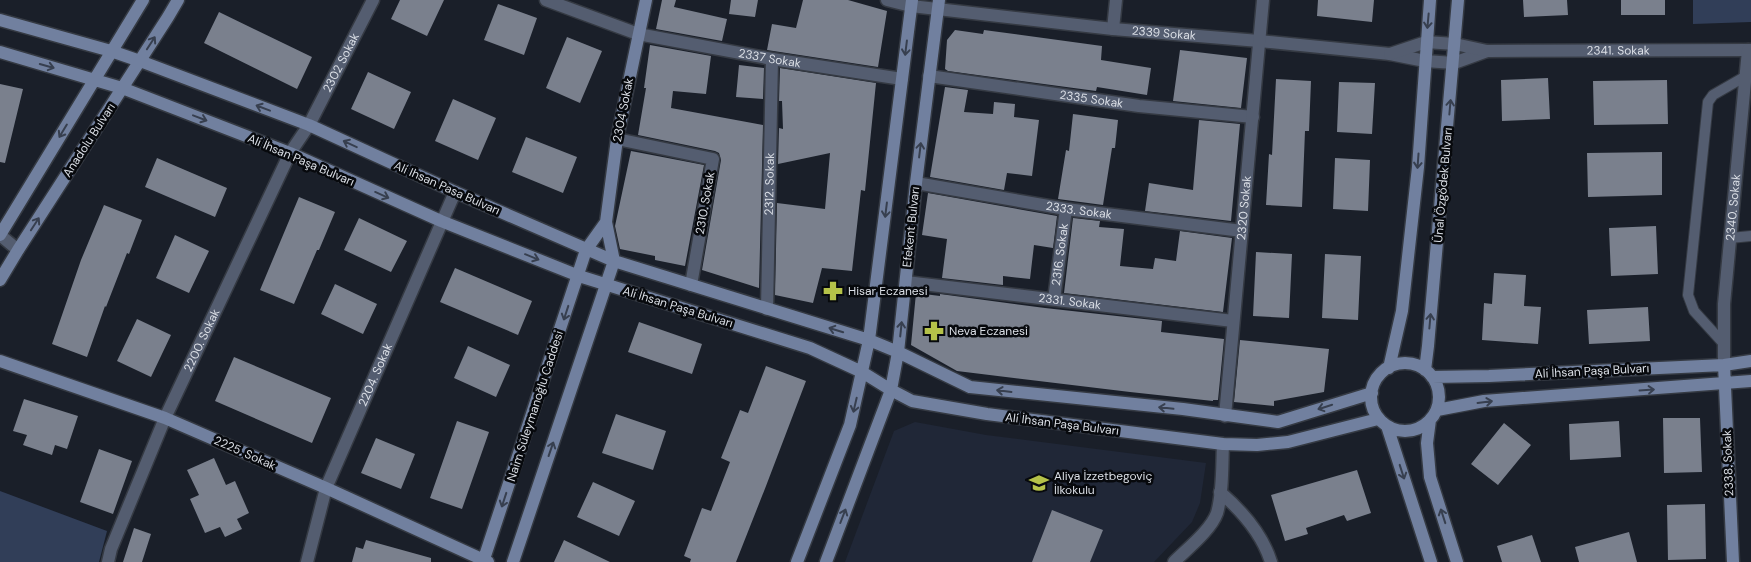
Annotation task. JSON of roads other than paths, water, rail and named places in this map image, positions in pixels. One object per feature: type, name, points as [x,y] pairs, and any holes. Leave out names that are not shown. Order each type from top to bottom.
[{"type":"main road","name":"Anadolu Bulvarı","points":[[0,235],[144,0]]},
{"type":"main road","name":"Anadolu Bulvarı","points":[[0,280],[178,0]]},
{"type":"main road","name":"2304 Sokak","points":[[606,222],[617,139],[646,0]]},
{"type":"main road","points":[[1389,368],[1402,311],[1418,167],[1430,0]]},
{"type":"main road","name":"Ünal Özgödek Bulvarı","points":[[1428,373],[1458,0]]},
{"type":"main road","points":[[797,562],[850,425],[869,340],[911,3]]},
{"type":"main road","name":"Efekent Bulvarı","points":[[826,562],[891,390],[898,352],[938,4]]},
{"type":"main road","points":[[0,20],[111,51],[309,125]]},
{"type":"main road","name":"Ali İhsan Paşa Bulvarı","points":[[0,52],[122,88],[290,153],[442,222],[579,276],[810,348],[862,372],[912,401],[987,414],[1223,444],[1256,445],[1288,442],[1383,422]]},
{"type":"main road","name":"Ali Ihsan Pasa Bulvarı","points":[[309,125],[586,250]]},
{"type":"main road","points":[[586,250],[606,222]]},
{"type":"main road","points":[[513,562],[614,261],[606,222]]},
{"type":"main road","name":"Ali İhsan Paşa Bulvarı","points":[[586,250],[614,261],[869,340],[970,387],[1278,422],[1372,393]]},
{"type":"main road","name":"Naim Süleymanoğlu Caddesi","points":[[485,561],[586,250]]},
{"type":"main road","name":"2225. Sokak","points":[[0,361],[165,418],[326,488],[485,561]]},
{"type":"main road","name":"Ali İhsan Paşa Bulvarı","points":[[1428,373],[1499,376],[1724,365],[1751,361]]},
{"type":"main road","points":[[1431,562],[1383,422],[1373,409],[1371,399],[1377,378],[1389,368],[1404,364],[1415,365],[1428,373],[1438,387],[1439,399],[1433,415],[1427,443],[1430,477],[1458,562]]},
{"type":"main road","name":"2338. Sokak","points":[[1724,365],[1732,562]]},
{"type":"main road","name":"Ali İhsan Paşa Bulvarı","points":[[1433,415],[1484,401],[1751,381]]},
{"type":"main road","points":[[1383,422],[1398,431],[1410,431],[1421,428],[1433,415]]},
{"type":"street","name":"2302 Sokak","points":[[309,125],[373,0]]},
{"type":"street","name":"2337 Sokak","points":[[546,0],[638,34],[772,59],[902,80]]},
{"type":"street","name":"2339 Sokak","points":[[887,0],[938,4],[1113,29],[1390,54],[1425,61],[1454,63]]},
{"type":"street","points":[[1113,29],[1116,0]]},
{"type":"street","name":"2320 Sokak","points":[[1225,416],[1262,0]]},
{"type":"street","points":[[1390,54],[1426,42],[1455,44],[1487,51]]},
{"type":"street","name":"2341. Sokak","points":[[1487,51],[1750,50]]},
{"type":"street","name":"2340. Sokak","points":[[1724,365],[1724,304],[1750,50]]},
{"type":"street","points":[[1454,63],[1487,51]]},
{"type":"street","name":"2312. Sokak","points":[[767,309],[772,59]]},
{"type":"street","name":"2335 Sokak","points":[[929,76],[1139,106],[1253,118]]},
{"type":"street","name":"2200. Sokak","points":[[108,562],[111,549],[165,418],[290,153],[309,125]]},
{"type":"street","name":"2310. Sokak","points":[[617,139],[713,158],[691,285]]},
{"type":"street","name":"2333. Sokak","points":[[916,183],[1066,209],[1242,231]]},
{"type":"street","name":"2204. Sokak","points":[[307,562],[326,488],[455,192]]},
{"type":"street","name":"2316. Sokak","points":[[1054,299],[1066,209]]},
{"type":"street","points":[[0,235],[18,250]]},
{"type":"street","name":"2331. Sokak","points":[[906,282],[1233,320]]},
{"type":"street","points":[[1174,562],[1204,532],[1216,514],[1220,492],[1223,444]]},
{"type":"street","points":[[1220,492],[1255,527],[1271,562]]},
{"type":"lane","points":[[1724,344],[1694,311],[1688,295],[1708,102],[1713,95],[1746,76]]},
{"type":"lane","points":[[1730,238],[1751,236]]},
{"type":"place","name":"Hisar Eczanesi","points":[[833,291]]},
{"type":"place","name":"Neva Eczanesi","points":[[934,331]]},
{"type":"place","name":"Aliya İzzetbegoviç İlkokulu","points":[[1039,483]]}]
